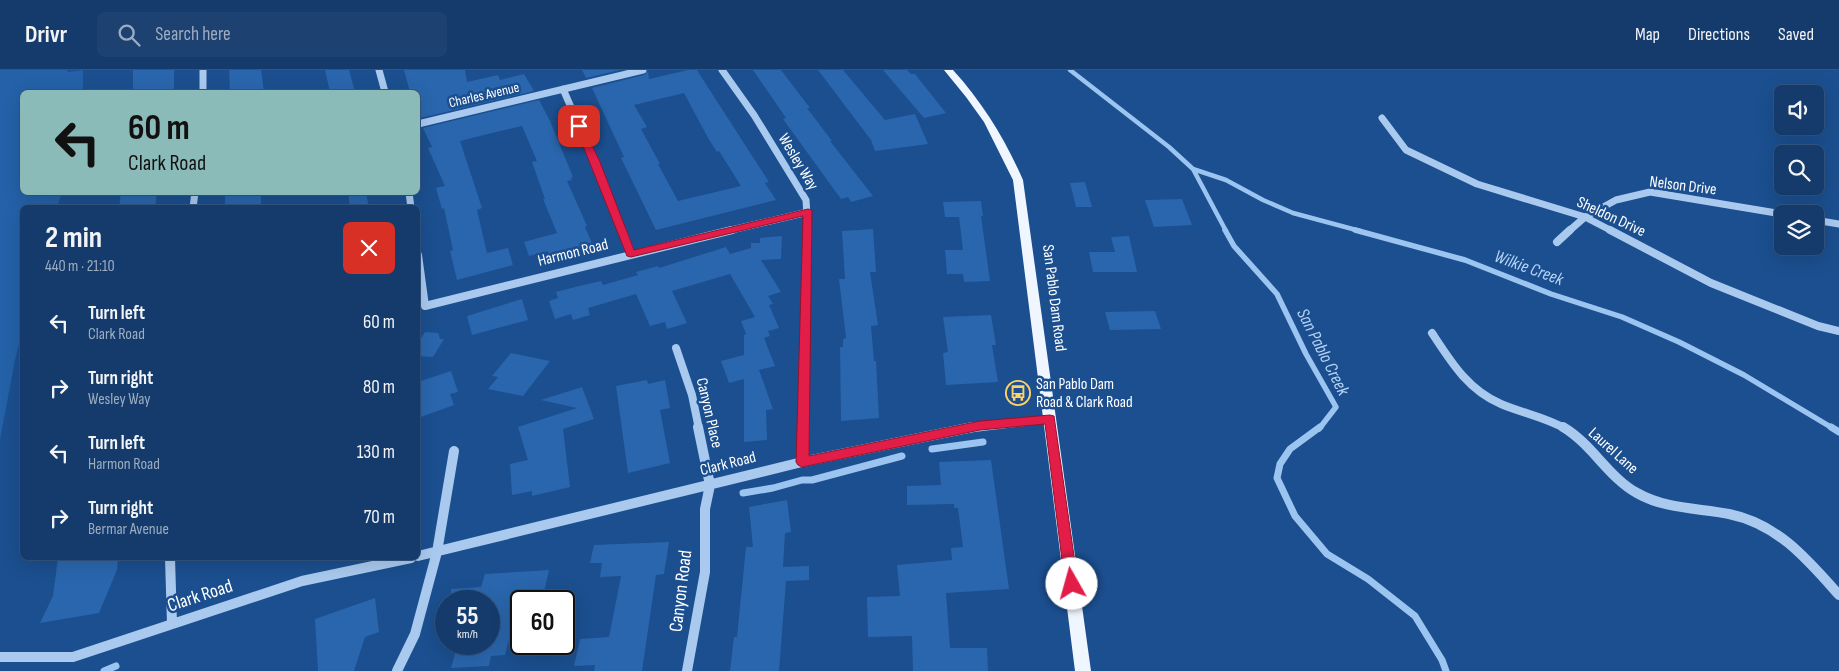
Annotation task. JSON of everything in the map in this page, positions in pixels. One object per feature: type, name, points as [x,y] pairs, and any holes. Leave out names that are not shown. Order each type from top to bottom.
[{"type":"main road","name":"San Pablo Dam Road","points":[[948,70],[970,94],[990,124],[1006,151],[1018,180],[1083,671]]},
{"type":"street","points":[[203,70],[203,90]]},
{"type":"street","points":[[378,70],[384,90]]},
{"type":"street","name":"Charles Avenue","points":[[420,124],[643,70]]},
{"type":"street","name":"Wesley Way","points":[[722,70],[743,99],[806,200],[808,212],[802,462]]},
{"type":"street","points":[[563,90],[596,162],[631,254]]},
{"type":"street","name":"Sheldon Drive","points":[[1382,118],[1406,150],[1478,184],[1585,217],[1711,283],[1818,326],[1839,331]]},
{"type":"street","name":"Nelson Drive","points":[[1557,242],[1585,217],[1616,200],[1650,192],[1774,213]]},
{"type":"street","name":"Harmon Road","points":[[420,270],[425,306],[808,212]]},
{"type":"street","points":[[1824,222],[1839,224]]},
{"type":"street","name":"Laurel Lane","points":[[1432,333],[1451,362],[1482,394],[1566,429],[1587,447],[1618,479],[1646,498],[1684,508],[1737,516],[1772,528],[1797,548],[1839,595]]},
{"type":"street","name":"Canyon Place","points":[[676,348],[692,395],[710,485]]},
{"type":"street","name":"Clark Road","points":[[420,556],[802,462],[980,426],[1050,419]]},
{"type":"street","points":[[398,671],[415,634],[436,552],[454,451]]},
{"type":"street","name":"Canyon Road","points":[[687,671],[705,572],[705,509],[710,485]]},
{"type":"street","points":[[170,560],[172,624]]},
{"type":"street","name":"Clark Road","points":[[0,657],[73,657],[302,582],[402,560]]},
{"type":"shaded area","points":[[0,70],[67,70],[68,72],[83,70],[83,90],[20,90],[20,195],[61,195],[58,205],[20,205],[20,340],[0,440]]},
{"type":"building","points":[[133,70],[174,70],[174,90],[133,90]]},
{"type":"building","points":[[229,70],[261,70],[264,90],[230,90]]},
{"type":"building","points":[[325,70],[349,70],[354,90],[330,90]]},
{"type":"building","points":[[404,70],[465,70],[467,82],[498,75],[500,80],[524,74],[534,91],[420,118],[420,90],[409,90]]},
{"type":"building","points":[[582,70],[620,70],[586,78]]},
{"type":"building","points":[[688,70],[697,70],[769,182],[765,183],[776,200],[656,230],[621,158],[624,157],[592,88],[644,75],[648,71],[649,79]],"holes":[[[684,93],[717,152],[719,151],[741,186],[678,201],[641,129],[647,127],[634,105]]]},
{"type":"building","points":[[753,70],[781,70],[810,108],[807,108],[832,141],[830,141],[873,196],[851,202],[848,197],[841,199],[783,119],[786,118]]},
{"type":"building","points":[[818,70],[843,70],[885,120],[915,114],[928,144],[875,151],[871,140]]},
{"type":"building","points":[[883,70],[907,70],[911,74],[915,74],[946,113],[924,118]]},
{"type":"building","points":[[539,100],[550,121],[573,177],[571,178],[572,180],[567,181],[587,226],[585,227],[593,246],[549,256],[548,251],[529,256],[524,242],[557,233],[543,199],[545,199],[532,162],[537,161],[522,126],[460,141],[482,208],[477,210],[487,253],[508,248],[513,265],[457,280],[450,251],[453,250],[444,208],[442,209],[436,188],[445,186],[428,148],[432,147],[423,128]]},
{"type":"building","points":[[1085,182],[1092,207],[1076,207],[1070,183]]},
{"type":"building","points":[[121,195],[157,195],[155,205],[119,205]]},
{"type":"building","points":[[225,195],[261,195],[261,205],[225,205]]},
{"type":"building","points":[[348,195],[367,195],[368,205],[350,205]]},
{"type":"building","points":[[1182,199],[1192,225],[1154,227],[1145,200]]},
{"type":"building","points":[[981,201],[983,216],[981,216],[990,281],[964,282],[963,274],[947,274],[945,250],[963,250],[959,217],[945,217],[943,202]]},
{"type":"building","points":[[873,229],[876,272],[870,272],[878,325],[871,326],[874,361],[876,361],[879,418],[841,421],[840,347],[843,347],[843,339],[846,338],[839,279],[845,279],[842,231]]},
{"type":"building","points":[[782,236],[781,259],[761,260],[781,292],[768,296],[773,304],[769,305],[779,328],[768,331],[770,336],[764,338],[775,366],[759,370],[773,409],[766,410],[767,440],[744,442],[744,379],[729,383],[721,361],[744,355],[744,335],[746,334],[741,321],[755,317],[730,274],[672,291],[687,323],[667,329],[665,322],[650,326],[636,294],[588,308],[590,315],[573,320],[571,314],[555,319],[549,301],[558,298],[556,292],[601,281],[603,285],[638,275],[636,272],[658,266],[659,268],[726,247],[730,254],[751,248],[751,243],[760,243],[760,238]]},
{"type":"building","points":[[1129,236],[1137,272],[1093,272],[1089,252],[1115,252],[1111,237]]},
{"type":"building","points":[[522,299],[528,320],[472,335],[467,316]]},
{"type":"building","points":[[1155,311],[1161,329],[1110,330],[1105,312]]},
{"type":"building","points":[[991,315],[996,345],[992,345],[998,382],[946,385],[943,353],[948,352],[943,317]]},
{"type":"building","points":[[425,332],[438,333],[440,339],[444,339],[433,357],[420,356],[420,340]]},
{"type":"building","points":[[511,353],[550,361],[523,396],[488,389],[498,377],[492,376]]},
{"type":"building","points":[[451,371],[458,392],[450,394],[454,405],[420,417],[420,381]]},
{"type":"building","points":[[647,380],[648,384],[665,380],[670,408],[660,410],[670,463],[628,473],[616,386]]},
{"type":"building","points":[[582,387],[594,419],[563,429],[570,487],[532,496],[532,491],[512,495],[510,464],[528,460],[518,427],[577,408],[541,400]]},
{"type":"building","points":[[991,460],[1009,589],[946,593],[950,648],[987,648],[988,671],[913,671],[912,636],[868,637],[867,597],[900,596],[897,565],[952,560],[951,548],[963,547],[958,508],[954,508],[954,504],[907,505],[907,486],[941,485],[939,462]]},
{"type":"building","points":[[787,500],[791,532],[785,533],[783,567],[809,566],[809,580],[786,581],[779,671],[730,671],[734,637],[737,637],[746,547],[753,547],[749,507]]},
{"type":"building","points":[[669,542],[664,574],[656,575],[642,671],[594,671],[595,665],[574,666],[580,639],[609,637],[621,576],[600,577],[602,563],[590,563],[594,545]]},
{"type":"building","points":[[58,560],[118,560],[117,570],[99,613],[40,623],[53,596]]},
{"type":"building","points":[[549,570],[544,590],[510,590],[510,635],[505,655],[491,656],[489,666],[451,668],[455,655],[500,655],[500,590],[451,590],[481,587],[485,574]]},
{"type":"building","points":[[375,598],[379,632],[365,637],[354,671],[318,671],[315,619]]},
{"type":"waterway","name":"San Pablo Creek","points":[[1070,70],[1169,147],[1193,169]]},
{"type":"waterway","name":"Wilkie Creek","points":[[1193,169],[1226,180],[1263,200],[1293,213],[1360,231]]},
{"type":"waterway","name":"San Pablo Creek","points":[[1193,169],[1226,231]]},
{"type":"waterway","name":"San Pablo Creek","points":[[1225,230],[1234,246],[1277,294],[1306,354],[1336,407],[1319,429]]},
{"type":"waterway","name":"Wilkie Creek","points":[[1355,230],[1465,260],[1551,294],[1622,317],[1679,342],[1744,375],[1834,429]]},
{"type":"waterway","name":"San Pablo Creek","points":[[1320,427],[1290,449],[1280,464],[1277,478],[1295,516],[1327,554],[1368,579],[1415,616],[1442,660],[1446,671]]},
{"type":"waterway","name":"Wilkie Creek","points":[[1831,427],[1839,432]]},
{"type":"waterway","points":[[932,449],[983,442]]},
{"type":"waterway","points":[[743,493],[773,488],[802,480],[812,480],[902,456]]},
{"type":"waterway","points":[[104,671],[116,666]]},
{"type":"place","name":"San Pablo Dam Road & Clark Road","points":[[1018,393]]},
{"type":"route","points":[[579,126],[596,162],[631,254],[808,212],[802,462],[980,426],[1050,419],[1072,584]]}]
